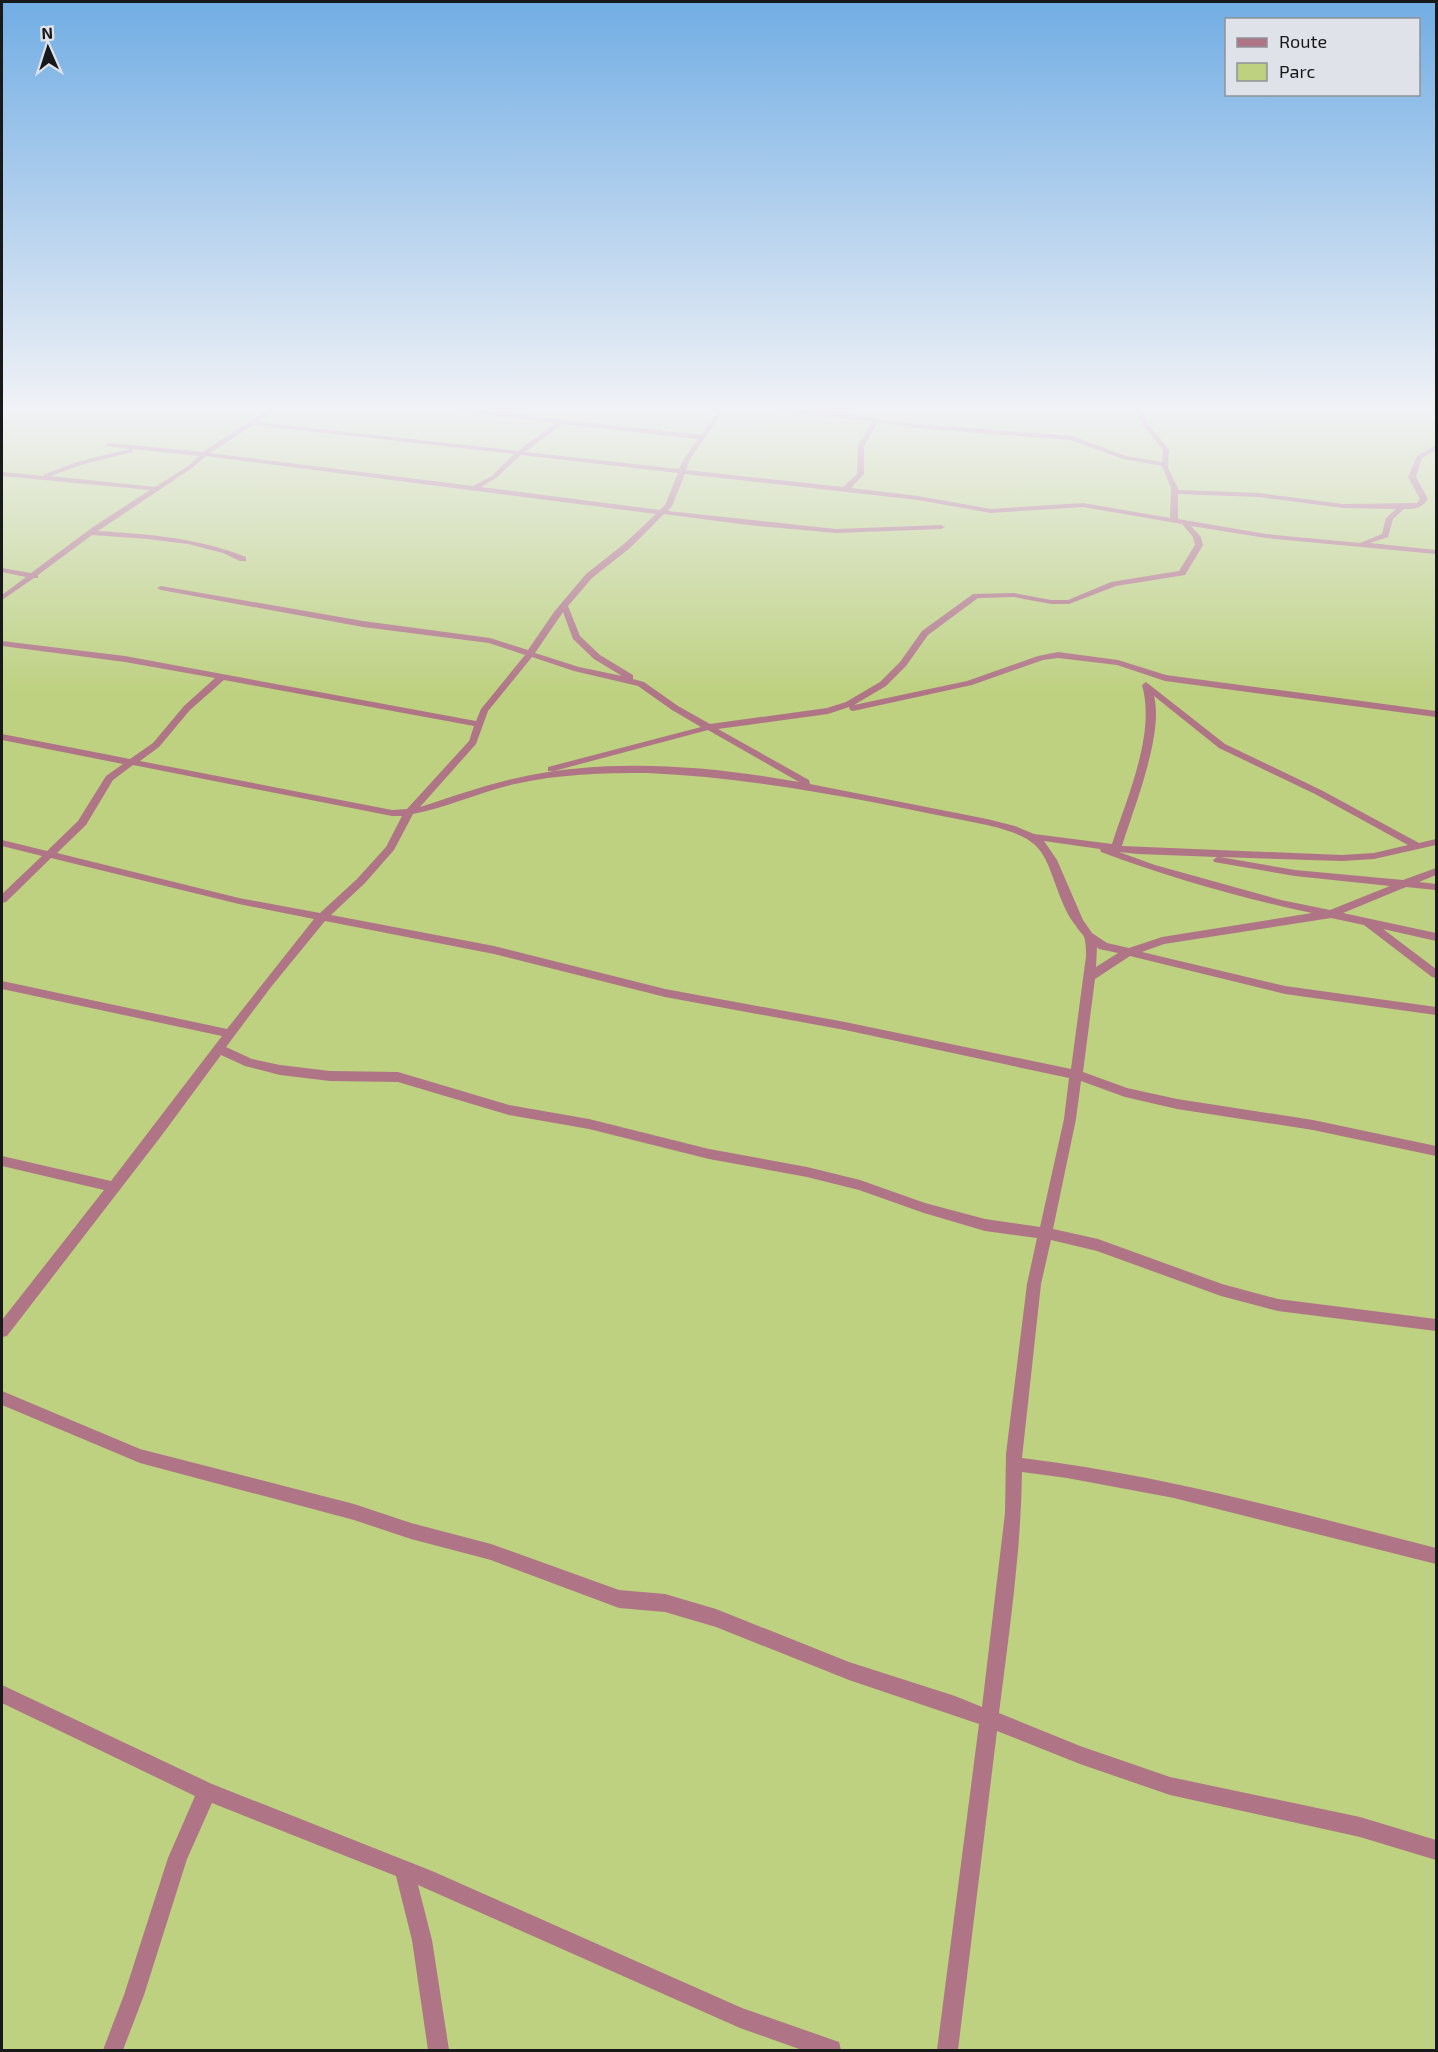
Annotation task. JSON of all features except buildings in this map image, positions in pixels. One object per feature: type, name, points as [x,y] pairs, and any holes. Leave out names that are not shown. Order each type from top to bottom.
[{"type":"street","points":[[2,598],[138,502]]},
{"type":"street","points":[[573,502],[836,531],[941,526]]},
{"type":"street","points":[[2,1331],[322,918],[361,881],[390,848],[408,813],[464,754],[473,742],[489,703],[530,654],[564,605],[589,576],[664,511],[668,502]]},
{"type":"street","points":[[942,502],[982,510],[1083,505],[1236,531],[1351,545],[1437,552]]},
{"type":"street","points":[[1174,521],[1175,502]]},
{"type":"street","points":[[1311,502],[1343,506],[1401,508],[1420,505],[1422,502]]},
{"type":"street","points":[[1351,545],[1384,535],[1390,518],[1401,508]]},
{"type":"street","points":[[828,711],[874,691],[903,664],[925,633],[969,599],[997,594],[1069,602],[1114,584],[1178,575],[1185,570],[1202,543],[1186,524]]},
{"type":"street","points":[[1212,536],[1236,531]]},
{"type":"street","points":[[91,533],[189,543],[243,559]]},
{"type":"street","points":[[2,570],[34,576]]},
{"type":"street","points":[[161,588],[363,624],[463,636],[508,645],[577,669],[641,684]]},
{"type":"street","points":[[564,605],[571,628],[585,646],[710,727],[815,787]]},
{"type":"street","points":[[2,643],[79,652],[479,724]]},
{"type":"street","points":[[2,737],[130,761],[324,802],[386,813],[408,813],[559,767],[710,727],[846,710],[969,683],[1048,656],[1089,658],[1165,678],[1437,714]]},
{"type":"street","points":[[1125,666],[1205,735],[1222,746],[1309,788],[1418,846]]},
{"type":"street","points":[[2,900],[88,816],[96,796],[109,778],[130,761],[156,745],[187,708],[221,678]]},
{"type":"street","points":[[1116,848],[1150,728],[1152,703],[1146,685]]},
{"type":"street","points":[[507,783],[567,773],[649,772],[732,776],[815,787],[977,821],[1033,837],[1099,847],[1188,853],[1342,858],[1374,856],[1437,842]]},
{"type":"street","points":[[1033,837],[1048,851],[1070,908],[1090,938],[1103,946],[1285,990],[1437,1011]]},
{"type":"street","points":[[2,843],[174,886],[322,918],[405,931],[665,993],[845,1026],[1077,1075],[1125,1092],[1177,1104],[1313,1125],[1437,1151]]},
{"type":"street","points":[[1099,847],[1122,858],[1151,867],[1331,914],[1437,937]]},
{"type":"street","points":[[1188,853],[1295,873],[1437,887]]},
{"type":"street","points":[[1089,977],[1127,953],[1195,934],[1331,914],[1403,882],[1437,871]]},
{"type":"street","points":[[1364,921],[1437,974]]},
{"type":"street","points":[[947,2050],[1006,1586],[1013,1513],[1014,1464],[1034,1284],[1070,1119],[1092,956],[1090,938]]},
{"type":"street","points":[[2,986],[231,1034]]},
{"type":"street","points":[[219,1049],[249,1063],[280,1070],[330,1076],[378,1076],[406,1079],[509,1110],[589,1124],[709,1154],[860,1185],[924,1208],[985,1225],[1044,1233],[1098,1245],[1221,1290],[1278,1305],[1437,1325]]},
{"type":"street","points":[[2,1161],[112,1187]]},
{"type":"street","points":[[2,1398],[84,1434],[140,1455],[343,1509],[501,1555],[619,1599],[665,1603],[716,1618],[849,1671],[955,1705],[1170,1786],[1360,1827],[1437,1850]]},
{"type":"street","points":[[1014,1464],[1059,1469],[1153,1486],[1437,1556]]},
{"type":"street","points":[[2,1694],[207,1792],[404,1870],[740,2018],[831,2050]]},
{"type":"street","points":[[113,2050],[134,1995],[178,1858],[207,1792]]},
{"type":"street","points":[[404,1870],[422,1940],[438,2050]]},
{"type":"green space","points":[[2,502],[1436,502],[1436,2050],[2,2050]]}]
